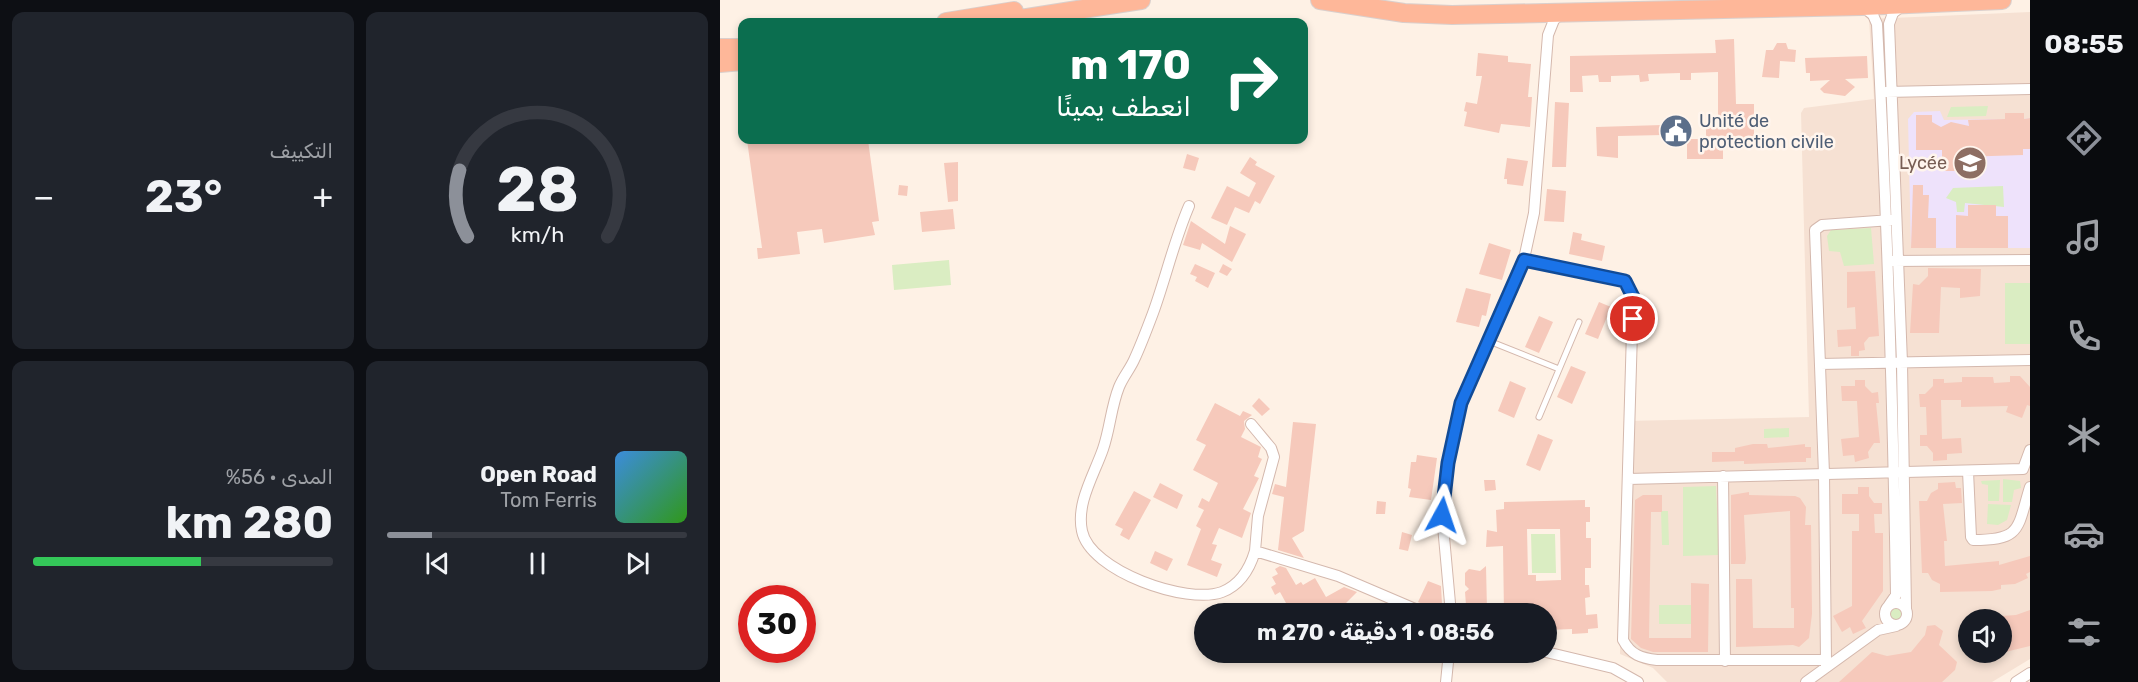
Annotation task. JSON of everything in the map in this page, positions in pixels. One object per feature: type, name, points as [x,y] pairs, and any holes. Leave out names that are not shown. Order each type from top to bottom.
[{"type":"highway","points":[[971,18],[1081,0]]},
{"type":"highway","points":[[1026,18],[1141,0]]},
{"type":"highway","points":[[1320,0],[1429,15],[1907,5],[2002,0]]},
{"type":"highway","points":[[1392,0],[1427,4],[1634,0]]},
{"type":"highway","points":[[720,48],[738,48]]},
{"type":"highway","points":[[720,63],[738,61]]},
{"type":"street","points":[[1806,682],[1826,664],[1878,630],[1896,626],[1906,620],[1899,472],[1890,363],[1893,91],[1889,24],[1893,13],[1907,5]]},
{"type":"street","points":[[1862,6],[1873,15],[1877,24],[1891,220]]},
{"type":"street","points":[[1450,603],[1442,515],[1444,484],[1461,403],[1524,260],[1534,213],[1548,35],[1554,20],[1563,13]]},
{"type":"street","points":[[1528,14],[1541,20],[1548,35]]},
{"type":"street","points":[[1881,92],[2030,89]]},
{"type":"street","points":[[1189,206],[1172,246],[1154,311],[1134,361],[1118,389],[1104,444],[1082,509],[1082,532],[1090,550],[1110,566],[1178,593],[1203,595],[1222,592],[1244,575],[1255,551],[1258,516],[1274,458],[1271,447],[1251,424]]},
{"type":"street","points":[[1826,664],[1824,474],[1815,230],[1822,225],[1891,220]]},
{"type":"street","points":[[1524,260],[1615,277],[1625,281],[1633,297],[1623,640],[1629,650],[1641,658],[1826,664]]},
{"type":"street","points":[[1892,261],[2030,260]]},
{"type":"street","points":[[1878,630],[1886,609],[1896,595],[1902,363],[1892,261]]},
{"type":"street","points":[[1820,364],[2030,360]]},
{"type":"street","points":[[1968,471],[1971,537],[1974,540],[2000,540],[2011,535],[2019,522],[2030,485],[2023,469],[2030,450]]},
{"type":"street","points":[[1628,479],[2023,469]]},
{"type":"street","points":[[1723,476],[1725,661]]},
{"type":"street","points":[[1255,551],[1338,576],[1401,603]]},
{"type":"street","points":[[1886,609],[1898,603],[1906,609]]},
{"type":"street","points":[[1886,609],[1889,624],[1896,626]]},
{"type":"street","points":[[1557,655],[1613,668],[1638,682]]},
{"type":"street","points":[[1446,682],[1448,663]]},
{"type":"street","points":[[2016,682],[2030,674]]},
{"type":"lane","points":[[1539,417],[1578,322]]},
{"type":"lane","points":[[1489,341],[1559,369]]},
{"type":"shaded area","points":[[2030,12],[2030,659],[1992,682],[1667,682],[1653,668],[1620,654],[1625,421],[1809,417],[1801,113],[1804,108],[1874,99],[1869,19]]},
{"type":"shaded area","name":"Lycée","points":[[1940,111],[1944,120],[2005,119],[2005,113],[2024,113],[2024,119],[2030,118],[2030,248],[1911,248],[1908,119],[1914,112]]},
{"type":"green space","points":[[1988,106],[1986,116],[1947,117],[1951,107]]},
{"type":"green space","points":[[2003,186],[2004,207],[1965,203],[1964,212],[1957,212],[1956,202],[1946,198],[1953,188]]},
{"type":"green space","points":[[1871,228],[1874,264],[1844,266],[1840,252],[1829,251],[1827,236],[1831,230]]},
{"type":"green space","points":[[949,260],[951,285],[894,290],[892,265]]},
{"type":"green space","points":[[2005,283],[2030,283],[2030,344],[2005,344]]},
{"type":"green space","points":[[1789,428],[1789,437],[1764,438],[1764,429]]},
{"type":"green space","points":[[2003,479],[2020,481],[2021,488],[2014,490],[2012,502],[2003,502]]},
{"type":"green space","points":[[2000,480],[1999,501],[1988,501],[1988,485],[1982,484],[1981,481]]},
{"type":"green space","points":[[1716,486],[1719,555],[1683,556],[1683,487]]},
{"type":"green space","points":[[1988,504],[2011,505],[2007,520],[1998,525],[1987,524]]},
{"type":"green space","points":[[1661,511],[1668,511],[1669,545],[1662,545]]},
{"type":"green space","points":[[1531,534],[1555,534],[1556,573],[1532,573]]},
{"type":"green space","points":[[1659,605],[1692,605],[1692,624],[1659,624]]},
{"type":"green space","points":[[1893,606],[1899,606],[1904,614],[1902,620],[1893,622],[1888,617],[1888,611]]},
{"type":"building","points":[[1734,39],[1736,104],[1754,104],[1754,140],[1736,140],[1737,148],[1723,148],[1723,159],[1687,159],[1687,139],[1706,139],[1706,119],[1718,119],[1718,72],[1691,73],[1691,80],[1680,80],[1680,73],[1648,74],[1649,81],[1640,82],[1639,75],[1611,76],[1611,82],[1599,82],[1598,75],[1582,76],[1583,92],[1570,92],[1570,56],[1716,53],[1715,40]]},
{"type":"building","points":[[1777,43],[1786,43],[1788,49],[1796,50],[1795,62],[1780,61],[1779,78],[1762,77],[1766,50],[1773,50]]},
{"type":"building","points":[[1478,53],[1508,56],[1508,62],[1531,64],[1528,97],[1532,97],[1530,127],[1501,124],[1499,133],[1464,126],[1467,112],[1464,111],[1466,102],[1477,104],[1482,76],[1476,76]]},
{"type":"building","points":[[1867,56],[1868,78],[1845,79],[1855,87],[1845,96],[1824,93],[1820,89],[1830,80],[1810,81],[1810,73],[1806,73],[1805,58]]},
{"type":"building","points":[[1555,102],[1569,103],[1566,167],[1552,167]]},
{"type":"building","points":[[2005,113],[2024,113],[2024,119],[2030,118],[2030,149],[2023,149],[2023,155],[1960,157],[1960,171],[1942,171],[1942,150],[1916,150],[1916,115],[1932,115],[1932,122],[1941,127],[1951,122],[1969,126],[1968,120],[2005,119]]},
{"type":"building","points":[[1662,125],[1663,135],[1618,136],[1618,158],[1597,156],[1596,127]]},
{"type":"building","points":[[748,144],[869,144],[879,221],[872,222],[875,235],[824,243],[822,229],[797,232],[800,254],[758,259],[757,248],[762,248]]},
{"type":"building","points":[[1187,154],[1199,158],[1195,171],[1183,168]]},
{"type":"building","points":[[1250,157],[1257,162],[1255,165],[1275,176],[1260,204],[1255,201],[1249,213],[1235,207],[1227,225],[1211,218],[1227,186],[1249,197],[1256,183],[1240,173]]},
{"type":"building","points":[[1507,158],[1528,161],[1523,186],[1507,184],[1507,179],[1504,179]]},
{"type":"building","points":[[958,162],[958,201],[948,202],[944,163]]},
{"type":"building","points":[[899,185],[908,186],[907,196],[898,195]]},
{"type":"building","points":[[1913,185],[1923,185],[1923,195],[1929,195],[1928,218],[1936,218],[1936,248],[1911,248]]},
{"type":"building","points":[[1547,189],[1566,191],[1564,222],[1544,221]]},
{"type":"building","points":[[1968,205],[1996,205],[1996,216],[2008,216],[2008,248],[1956,248],[1956,215],[1968,216]]},
{"type":"building","points":[[953,209],[955,229],[922,232],[920,212]]},
{"type":"building","points":[[1191,221],[1225,244],[1230,226],[1246,234],[1232,262],[1202,243],[1200,250],[1183,245]]},
{"type":"building","points":[[1573,232],[1582,234],[1581,240],[1605,246],[1602,261],[1569,254]]},
{"type":"building","points":[[1489,243],[1511,250],[1502,280],[1479,274]]},
{"type":"building","points":[[1195,264],[1215,273],[1208,288],[1195,281],[1197,277],[1190,274]]},
{"type":"building","points":[[1223,264],[1232,269],[1227,276],[1219,272]]},
{"type":"building","points":[[1928,268],[1981,269],[1980,296],[1960,298],[1960,288],[1941,287],[1939,333],[1910,333],[1913,284],[1919,285],[1928,276]]},
{"type":"building","points":[[1875,271],[1879,336],[1869,337],[1864,343],[1865,350],[1859,351],[1859,356],[1851,356],[1851,346],[1838,347],[1837,330],[1856,329],[1855,307],[1847,308],[1847,272]]},
{"type":"building","points":[[1466,288],[1491,294],[1486,316],[1482,315],[1479,327],[1456,322]]},
{"type":"building","points":[[1599,302],[1611,307],[1598,339],[1585,334]]},
{"type":"building","points":[[1539,316],[1553,322],[1539,353],[1525,347]]},
{"type":"building","points":[[1571,366],[1586,372],[1572,404],[1557,397]]},
{"type":"building","points":[[2010,376],[2020,376],[2030,387],[2030,406],[2027,405],[2022,418],[2006,412],[2008,406],[1961,407],[1961,400],[1941,400],[1942,439],[1961,438],[1962,453],[1947,454],[1947,460],[1933,461],[1933,453],[1927,446],[1920,446],[1920,435],[1927,435],[1926,407],[1920,407],[1919,394],[1925,394],[1933,386],[1933,379],[1944,379],[1944,383],[1962,382],[1962,377],[1993,377],[1994,383],[2010,382]]},
{"type":"building","points":[[1855,380],[1865,380],[1865,386],[1872,393],[1878,392],[1879,403],[1876,403],[1880,443],[1874,443],[1868,452],[1869,458],[1855,462],[1854,455],[1843,456],[1841,439],[1859,437],[1857,401],[1842,401],[1841,386],[1855,386]]},
{"type":"building","points":[[1510,381],[1526,388],[1514,418],[1498,411]]},
{"type":"building","points":[[1259,398],[1270,409],[1262,416],[1252,406]]},
{"type":"building","points":[[1215,403],[1240,416],[1243,411],[1252,415],[1244,421],[1245,429],[1241,437],[1261,447],[1258,457],[1262,459],[1254,476],[1259,478],[1243,509],[1251,513],[1242,538],[1219,528],[1212,544],[1217,545],[1211,560],[1222,564],[1217,577],[1187,565],[1201,529],[1196,526],[1204,510],[1198,507],[1202,498],[1209,502],[1218,483],[1193,470],[1206,445],[1196,440]]},
{"type":"building","points":[[1293,422],[1316,424],[1304,531],[1292,538],[1304,558],[1278,550],[1284,497],[1272,494],[1275,484],[1286,487]]},
{"type":"building","points":[[1538,434],[1553,440],[1540,471],[1526,465]]},
{"type":"building","points":[[1767,444],[1768,448],[1805,444],[1805,447],[1811,447],[1811,458],[1806,458],[1806,462],[1744,464],[1744,461],[1712,462],[1712,452],[1735,452],[1735,448]]},
{"type":"building","points":[[1417,455],[1437,458],[1431,500],[1409,497],[1411,462],[1416,462]]},
{"type":"building","points":[[1484,480],[1495,480],[1496,490],[1485,491]]},
{"type":"building","points":[[1955,482],[1956,488],[1961,488],[1962,503],[1943,504],[1947,541],[1944,541],[1945,566],[1999,561],[1999,565],[2030,556],[2030,572],[2026,574],[2028,578],[2015,584],[2001,585],[2001,589],[1992,591],[1940,592],[1940,584],[1932,580],[1928,573],[1922,573],[1919,501],[1927,501],[1931,493],[1938,489],[1938,483]]},
{"type":"building","points":[[1160,483],[1183,495],[1177,509],[1153,497]]},
{"type":"building","points":[[1858,487],[1869,487],[1869,496],[1874,503],[1882,503],[1882,514],[1874,514],[1875,533],[1883,533],[1883,591],[1862,621],[1866,628],[1853,634],[1850,627],[1842,632],[1833,616],[1852,606],[1852,531],[1859,531],[1859,514],[1842,514],[1842,494],[1858,494]]},
{"type":"building","points":[[1134,491],[1151,500],[1129,540],[1120,535],[1123,529],[1115,525]]},
{"type":"building","points":[[1749,492],[1749,495],[1795,496],[1800,498],[1806,507],[1805,525],[1811,525],[1812,614],[1809,638],[1799,647],[1793,645],[1736,647],[1736,579],[1752,579],[1753,628],[1794,628],[1794,608],[1791,608],[1790,511],[1744,515],[1745,564],[1731,564],[1731,495]]},
{"type":"building","points":[[1643,495],[1662,495],[1662,512],[1651,512],[1649,638],[1691,638],[1691,583],[1709,584],[1708,652],[1653,652],[1641,648],[1631,639],[1635,500]]},
{"type":"building","points":[[1585,500],[1585,507],[1590,507],[1590,522],[1586,522],[1586,538],[1591,538],[1591,568],[1585,568],[1585,585],[1589,585],[1590,597],[1585,598],[1586,615],[1597,614],[1598,628],[1588,629],[1588,633],[1572,634],[1572,629],[1557,630],[1557,603],[1504,603],[1503,546],[1486,547],[1487,530],[1497,532],[1496,510],[1504,509],[1504,502]],"holes":[[[1527,529],[1560,529],[1561,580],[1536,581],[1536,575],[1528,575]]]},
{"type":"building","points":[[1377,501],[1386,502],[1385,514],[1376,514]]},
{"type":"building","points":[[1402,532],[1412,535],[1408,551],[1399,549]]},
{"type":"building","points":[[1155,551],[1173,559],[1167,571],[1150,563]]},
{"type":"building","points":[[1280,566],[1286,568],[1296,585],[1301,582],[1303,585],[1315,578],[1326,597],[1344,587],[1357,592],[1346,603],[1286,603],[1280,592],[1275,595],[1271,587],[1276,584],[1272,577],[1278,574],[1275,569]]},
{"type":"building","points":[[1486,566],[1487,603],[1466,603],[1465,592],[1469,589],[1465,585],[1465,573],[1469,569],[1480,571]]},
{"type":"building","points":[[1428,581],[1441,586],[1442,603],[1418,602]]},
{"type":"building","points":[[2030,610],[2030,646],[2012,650],[2012,615]]},
{"type":"building","points":[[1935,625],[1943,631],[1939,645],[1957,662],[1955,670],[1942,682],[1839,682],[1872,652],[1887,656],[1911,652],[1925,635],[1927,626]]},
{"type":"place","name":"Unité de protection civile","points":[[1676,131]]},
{"type":"place","name":"Lycée","points":[[1970,163]]},
{"type":"route","points":[[1442,515],[1444,484],[1461,403],[1524,260],[1615,277],[1625,281],[1633,297],[1633,319]]}]
